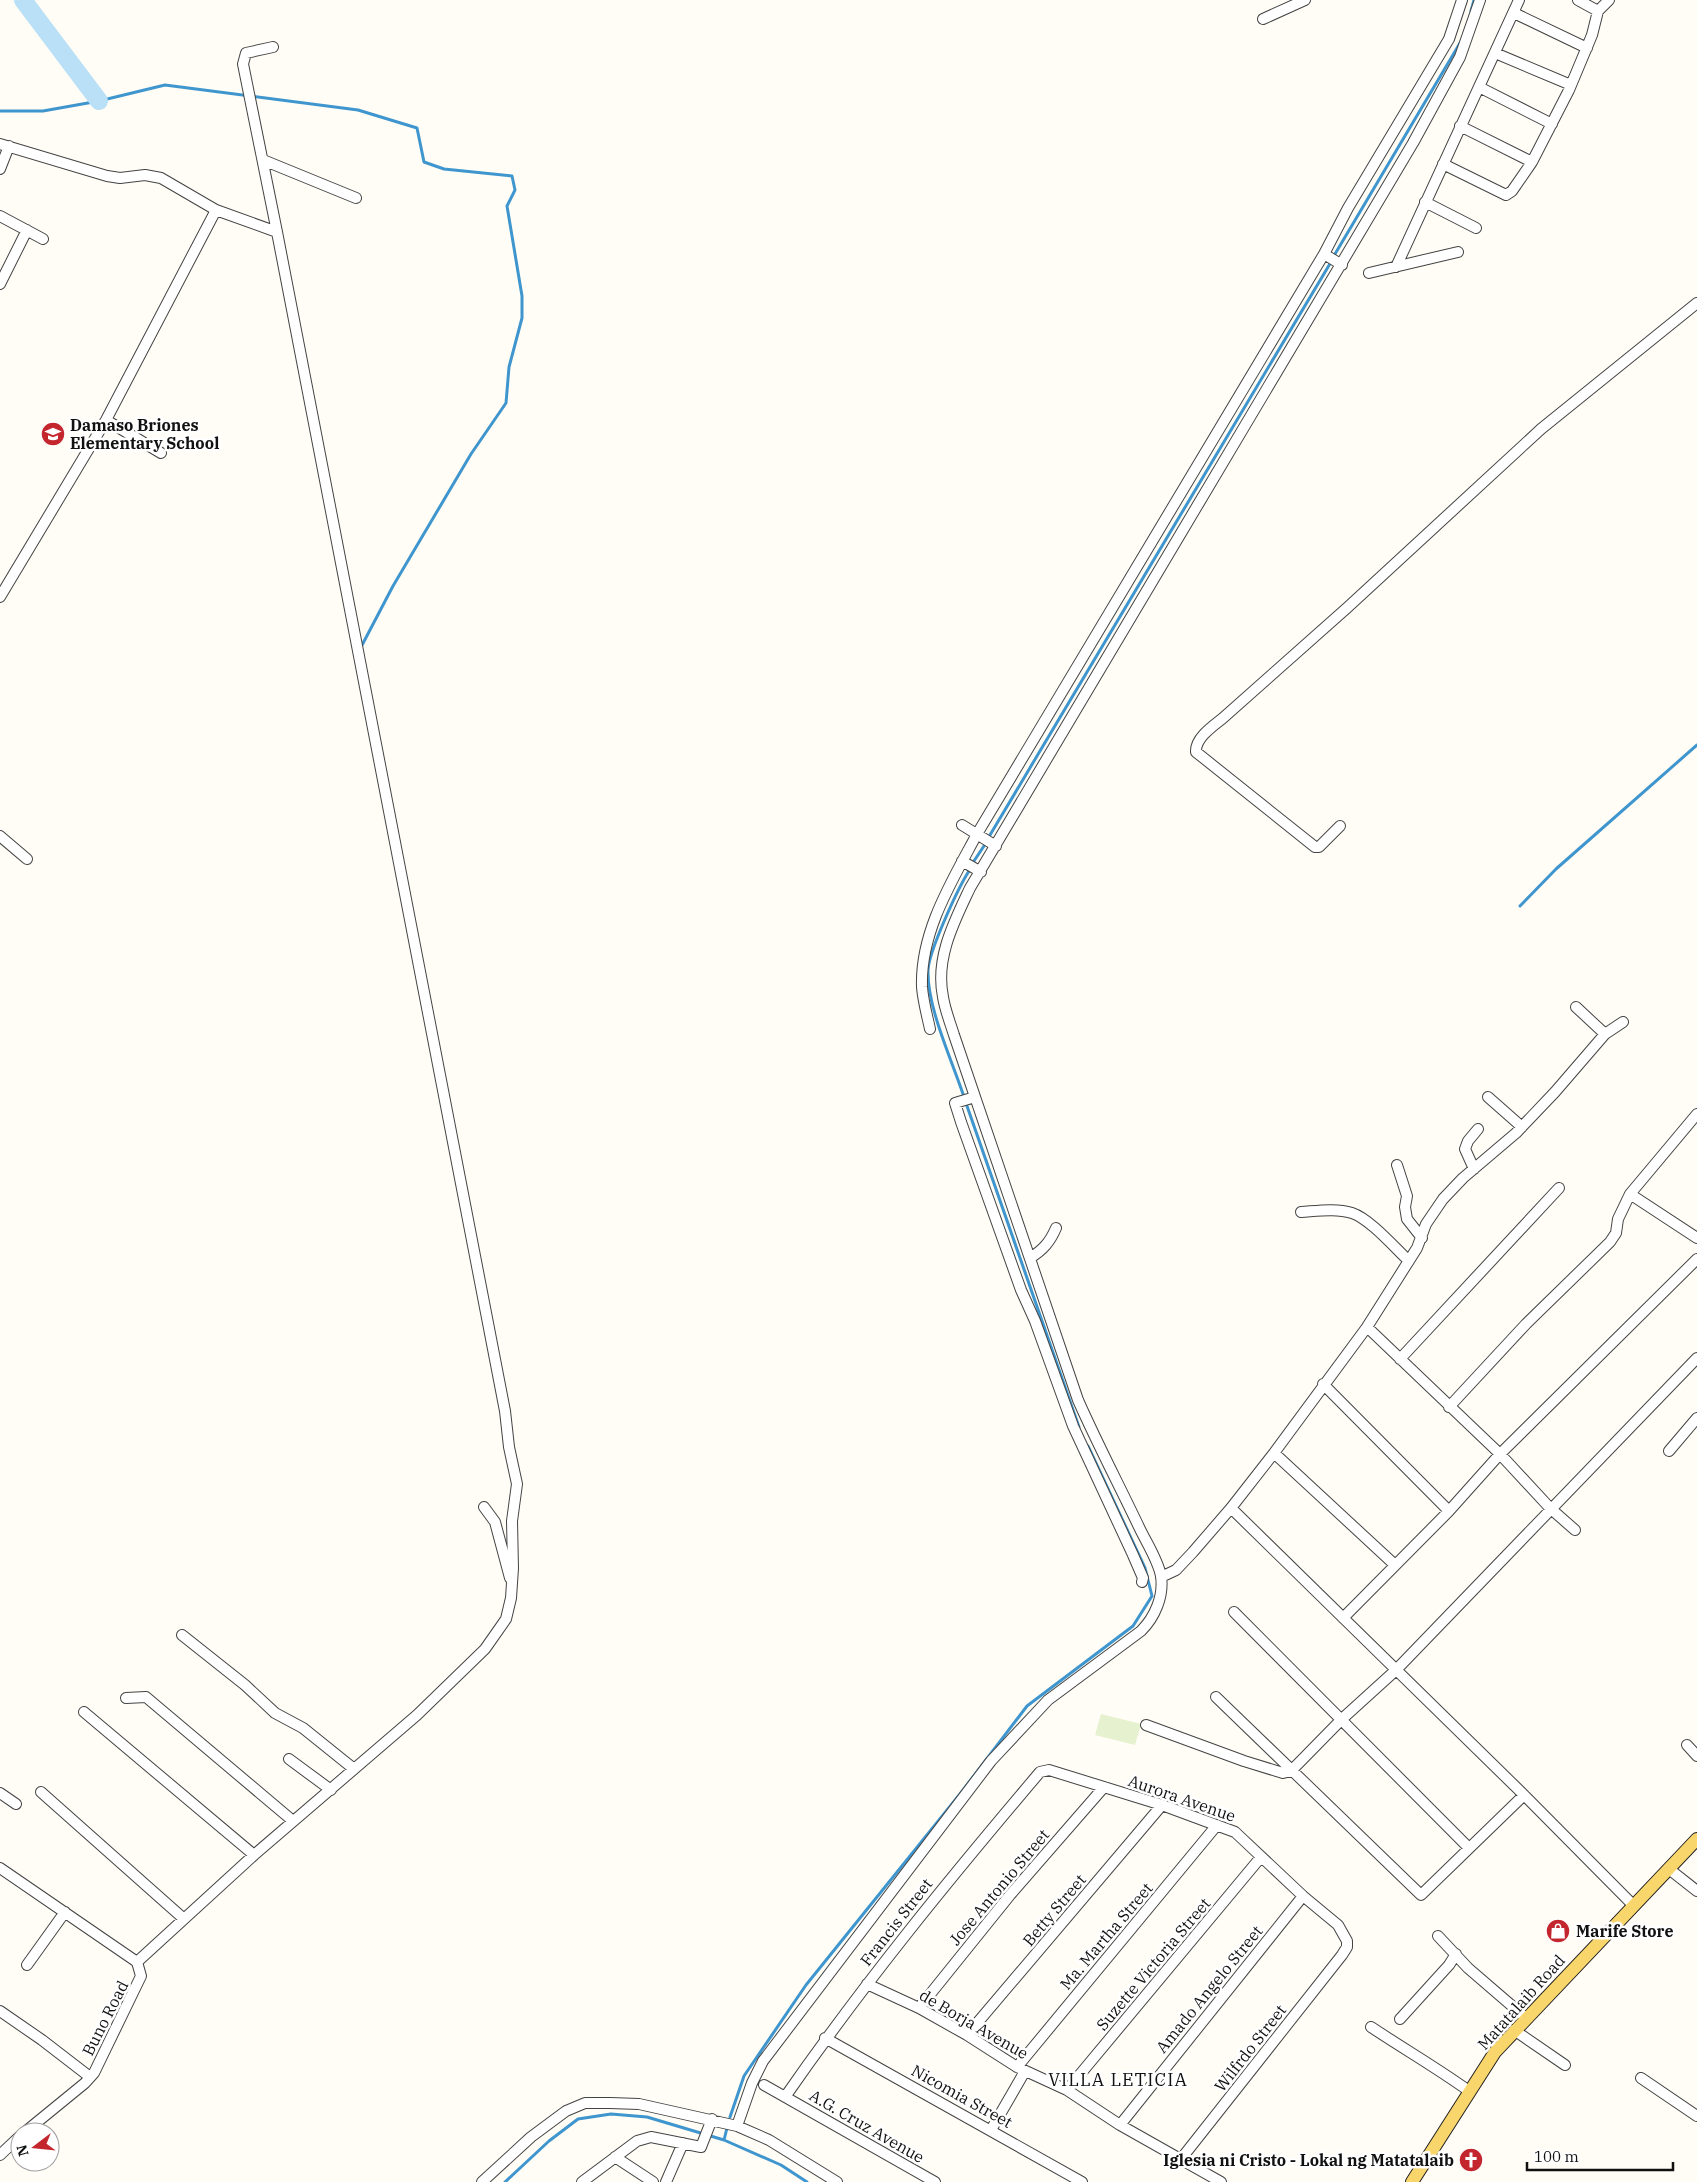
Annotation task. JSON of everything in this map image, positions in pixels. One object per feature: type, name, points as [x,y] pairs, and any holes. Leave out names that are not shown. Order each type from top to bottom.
[{"type":"main road","name":"Matatalaib Road","points":[[1412,2182],[1495,2052],[1697,1839]]},
{"type":"street","points":[[1263,19],[1305,0]]},
{"type":"street","points":[[930,1029],[922,988],[926,943],[944,897],[962,861],[976,834],[1324,254],[1348,208],[1449,39],[1462,0]]},
{"type":"street","points":[[737,2126],[752,2083],[763,2061],[991,1761],[1048,1700],[1147,1624],[1153,1616],[1160,1597],[1161,1576],[1100,1451],[1080,1405],[947,1012],[943,997],[941,973],[946,944],[954,921],[980,872],[1342,265],[1413,142],[1460,57],[1480,0]]},
{"type":"street","points":[[1396,267],[1520,0]]},
{"type":"street","points":[[1578,0],[1598,11]]},
{"type":"street","points":[[1443,164],[1506,195],[1512,191],[1532,162],[1552,124],[1592,35],[1598,11],[1609,0]]},
{"type":"street","points":[[1514,13],[1586,48]]},
{"type":"street","points":[[137,1962],[254,1854],[417,1715],[485,1649],[506,1619],[511,1598],[512,1521],[517,1484],[509,1447],[505,1411],[243,64],[246,53],[273,47]]},
{"type":"street","points":[[1495,53],[1571,85]]},
{"type":"street","points":[[1479,87],[1552,124]]},
{"type":"street","points":[[1460,126],[1532,162]]},
{"type":"street","points":[[0,169],[4,145],[106,176],[120,178],[145,175],[161,178],[216,210],[277,232]]},
{"type":"street","points":[[263,160],[356,198]]},
{"type":"street","points":[[1425,202],[1476,228]]},
{"type":"street","points":[[0,597],[106,420],[165,311],[216,210]]},
{"type":"street","points":[[0,216],[42,238]]},
{"type":"street","points":[[0,284],[27,230]]},
{"type":"street","points":[[1369,273],[1458,252]]},
{"type":"street","points":[[1324,254],[1342,265]]},
{"type":"street","points":[[1340,826],[1319,847],[1314,847],[1196,752],[1196,745],[1222,718],[1348,607],[1541,429],[1697,303]]},
{"type":"street","points":[[106,420],[161,453]]},
{"type":"street","points":[[962,825],[996,846]]},
{"type":"street","points":[[0,836],[27,859]]},
{"type":"street","points":[[962,861],[980,872]]},
{"type":"street","points":[[1576,1007],[1605,1034]]},
{"type":"street","points":[[1161,1576],[1176,1570],[1231,1508],[1274,1453],[1323,1384],[1367,1327],[1409,1261],[1422,1238],[1426,1224],[1443,1199],[1522,1127],[1605,1034],[1623,1022]]},
{"type":"street","points":[[975,1097],[955,1103],[961,1122],[1021,1290],[1035,1321],[1070,1418],[1133,1555],[1143,1578],[1142,1582]]},
{"type":"street","points":[[1488,1097],[1522,1127]]},
{"type":"street","points":[[1450,1407],[1526,1324],[1610,1242],[1616,1232],[1618,1219],[1630,1194],[1697,1114]]},
{"type":"street","points":[[1474,1169],[1465,1149],[1468,1141],[1478,1129]]},
{"type":"street","points":[[1397,1165],[1407,1196],[1405,1207],[1407,1219],[1422,1238]]},
{"type":"street","points":[[1400,1359],[1559,1188]]},
{"type":"street","points":[[1630,1194],[1697,1238]]},
{"type":"street","points":[[1301,1212],[1336,1210],[1353,1213],[1366,1221],[1409,1261]]},
{"type":"street","points":[[1030,1258],[1049,1243],[1056,1228]]},
{"type":"street","points":[[1343,1618],[1449,1511],[1500,1454],[1697,1259]]},
{"type":"street","points":[[1367,1327],[1500,1454],[1550,1508],[1575,1530]]},
{"type":"street","points":[[1146,1725],[1244,1761],[1284,1773],[1291,1771],[1342,1719],[1396,1670],[1550,1508],[1697,1358]]},
{"type":"street","points":[[1323,1384],[1449,1511]]},
{"type":"street","points":[[1669,1451],[1697,1418]]},
{"type":"street","points":[[1274,1453],[1395,1565]]},
{"type":"street","points":[[484,1507],[495,1522],[512,1583]]},
{"type":"street","points":[[1231,1508],[1524,1794],[1633,1905]]},
{"type":"street","points":[[1234,1612],[1470,1848]]},
{"type":"street","points":[[182,1635],[245,1685],[275,1713],[304,1728],[354,1769]]},
{"type":"street","points":[[126,1698],[146,1697],[293,1821]]},
{"type":"street","points":[[1216,1698],[1418,1895],[1423,1895],[1524,1794]]},
{"type":"street","points":[[84,1712],[254,1854]]},
{"type":"street","points":[[1687,1745],[1697,1756]]},
{"type":"street","points":[[289,1759],[331,1790]]},
{"type":"street","name":"Aurora Avenue","points":[[1040,1772],[1049,1770],[1162,1805],[1235,1832],[1303,1896],[1329,1916],[1345,1934],[1347,1947],[1342,1955]]},
{"type":"street","name":"Francis Street","points":[[785,2097],[826,2038],[952,1875],[1040,1772]]},
{"type":"street","name":"Jose Antonio Street","points":[[919,2008],[1010,1895],[1104,1787]]},
{"type":"street","points":[[41,1792],[184,1919]]},
{"type":"street","points":[[0,1793],[16,1804]]},
{"type":"street","name":"Betty Street","points":[[968,2035],[1162,1805]]},
{"type":"street","name":"Ma. Martha Street","points":[[991,2130],[1021,2069],[1217,1825]]},
{"type":"street","name":"Suzette Victoria Street","points":[[1067,2090],[1262,1857]]},
{"type":"street","name":"Buno Road","points":[[0,1868],[137,1962],[142,1976],[90,2077],[37,2122]]},
{"type":"street","points":[[1669,1869],[1697,1891]]},
{"type":"street","name":"Amado Angelo Street","points":[[1120,2125],[1303,1896]]},
{"type":"street","points":[[27,1965],[65,1912]]},
{"type":"street","points":[[1438,1936],[1526,2018]]},
{"type":"street","points":[[1400,2018],[1449,1965],[1456,1954]]},
{"type":"street","name":"Wilfrdo Street","points":[[1181,2159],[1342,1955]]},
{"type":"street","name":"de Borja Avenue","points":[[867,1984],[919,2008],[968,2035],[1021,2069],[1067,2090],[1120,2125],[1221,2182]]},
{"type":"street","points":[[0,2011],[90,2077]]},
{"type":"street","points":[[1371,2027],[1408,2052],[1430,2063],[1469,2091]]},
{"type":"street","points":[[1514,2030],[1565,2065]]},
{"type":"street","name":"Nicomia Street","points":[[826,2038],[1082,2182]]},
{"type":"street","points":[[1641,2078],[1697,2116]]},
{"type":"street","name":"A.G. Cruz Avenue","points":[[764,2085],[935,2182]]},
{"type":"street","points":[[482,2182],[553,2120],[566,2111],[585,2103],[638,2104],[710,2123],[737,2126],[769,2140],[837,2182]]},
{"type":"street","points":[[586,2181],[615,2157],[644,2138],[651,2137],[701,2147],[710,2123]]},
{"type":"street","points":[[666,2182],[683,2143]]},
{"type":"street","points":[[0,2155],[10,2146]]},
{"type":"street","points":[[615,2157],[653,2182]]},
{"type":"green space","points":[[1101,1714],[1141,1724],[1135,1745],[1095,1735]]},
{"type":"waterway","points":[[23,0],[99,101]]},
{"type":"waterway","points":[[1471,11],[1474,0]]},
{"type":"waterway","points":[[1335,254],[1460,43]]},
{"type":"waterway","points":[[0,111],[43,111],[99,101],[165,85],[358,110],[417,128],[424,162],[444,169],[512,176],[515,190],[507,206],[522,296],[522,318],[509,367],[506,403],[471,454],[393,586],[360,649]]},
{"type":"waterway","points":[[990,835],[1331,262]]},
{"type":"waterway","points":[[1520,906],[1556,869],[1697,745]]},
{"type":"waterway","points":[[974,861],[986,843]]},
{"type":"waterway","points":[[963,1094],[935,1016],[931,1000],[928,970],[933,949],[951,905],[969,871]]},
{"type":"waterway","points":[[967,1106],[1079,1427]]},
{"type":"waterway","points":[[730,2117],[744,2076],[806,1985],[960,1794],[1027,1706],[1133,1626],[1152,1596],[1145,1568],[1088,1446]]},
{"type":"waterway","points":[[505,2182],[549,2141],[578,2119],[611,2114],[647,2117],[724,2140],[781,2165],[807,2182]]},
{"type":"waterway","points":[[724,2140],[727,2128]]},
{"type":"place","name":"Damaso Briones Elementary School","points":[[53,434]]},
{"type":"place","name":"Marife Store","points":[[1558,1931]]},
{"type":"place","name":"Iglesia ni Cristo - Lokal ng Matatalaib","points":[[1471,2160]]},
{"type":"district","name":"VILLA LETICIA","points":[[1118,2079]]}]
